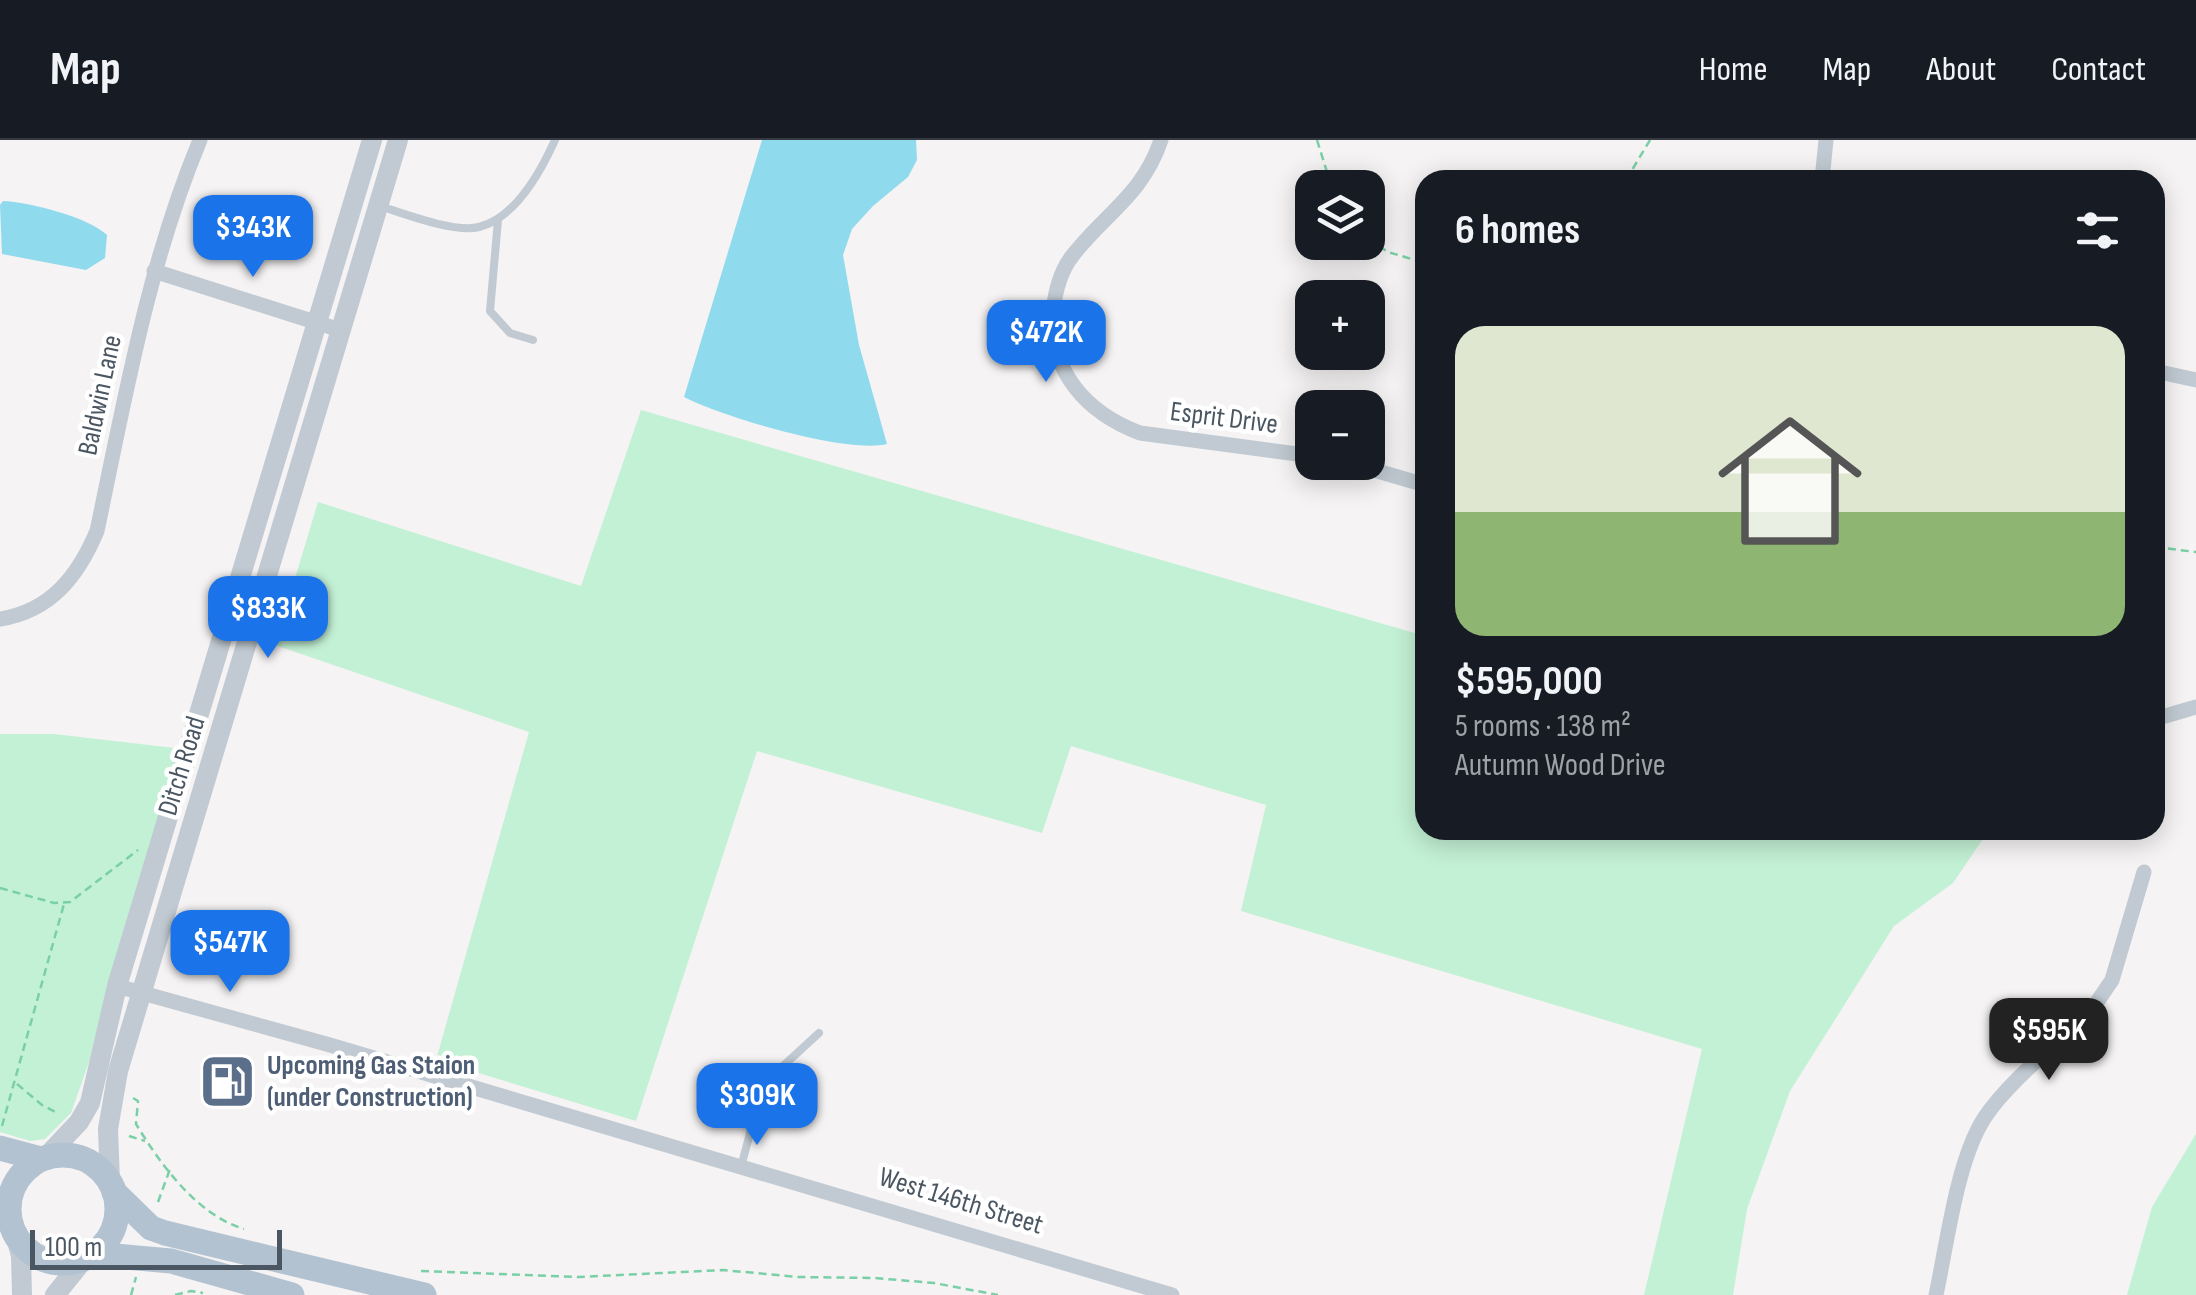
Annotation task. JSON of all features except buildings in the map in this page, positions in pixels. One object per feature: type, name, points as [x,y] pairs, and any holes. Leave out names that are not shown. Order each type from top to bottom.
[{"type":"main road","points":[[0,1148],[43,1158]]},
{"type":"main road","points":[[292,1295],[171,1261],[89,1256],[69,1262],[45,1260],[30,1252],[8,1219],[14,1184],[28,1167],[43,1158],[61,1154],[78,1157],[93,1164],[151,1228],[166,1234],[424,1295]]},
{"type":"main road","points":[[89,1256],[106,1242],[114,1227],[117,1210],[112,1187]]},
{"type":"street","name":"Baldwin Lane","points":[[0,619],[20,616],[46,602],[67,586],[84,561],[96,531],[154,271],[178,192],[200,140]]},
{"type":"street","name":"Ditch Road","points":[[43,1158],[79,1122],[90,1103],[117,986],[372,140]]},
{"type":"street","name":"Ditch Road","points":[[112,1187],[108,1129],[114,1091],[398,140]]},
{"type":"street","name":"Esprit Drive","points":[[1161,140],[1145,178],[1072,256],[1062,274],[1054,295],[1053,320],[1060,364],[1072,386],[1092,408],[1115,424],[1140,434],[1295,454]]},
{"type":"street","points":[[1823,170],[1826,140]]},
{"type":"street","points":[[154,271],[340,330]]},
{"type":"street","points":[[2165,373],[2196,380]]},
{"type":"street","points":[[1385,473],[1415,481]]},
{"type":"street","points":[[2165,716],[2196,707]]},
{"type":"street","points":[[1936,1295],[1964,1169],[1976,1133],[2002,1097],[2094,1008],[2112,980],[2144,872]]},
{"type":"street","name":"West 146th Street","points":[[117,986],[330,1045],[1172,1295]]},
{"type":"street","points":[[8,1219],[22,1256],[22,1295]]},
{"type":"street","points":[[55,1295],[89,1256]]},
{"type":"lane","points":[[378,206],[458,226],[476,228],[498,220],[527,188],[554,140]]},
{"type":"lane","points":[[498,220],[490,312],[510,333],[533,340]]},
{"type":"lane","points":[[741,1167],[759,1100],[770,1078],[818,1033]]},
{"type":"path","points":[[1317,140],[1326,170]]},
{"type":"path","points":[[1632,170],[1650,140]]},
{"type":"path","points":[[1385,250],[1415,260]]},
{"type":"path","points":[[2165,547],[2196,552]]},
{"type":"path","points":[[0,888],[64,904],[84,893],[144,844]]},
{"type":"path","points":[[0,1132],[64,904]]},
{"type":"path","points":[[16,1083],[42,1105],[69,1118]]},
{"type":"path","points":[[130,1096],[138,1101],[136,1124],[146,1141],[209,1214],[249,1230]]},
{"type":"path","points":[[121,1133],[146,1141]]},
{"type":"path","points":[[156,1211],[170,1169]]},
{"type":"path","points":[[411,1270],[529,1276],[723,1270],[934,1283],[998,1295]]},
{"type":"path","points":[[131,1295],[138,1271]]},
{"type":"path","points":[[175,1295],[190,1291],[210,1295]]},
{"type":"green space","points":[[641,410],[1415,633],[1415,840],[1982,840],[1953,883],[1894,926],[1790,1091],[1747,1209],[1733,1295],[1644,1295],[1702,1049],[1241,911],[1266,805],[1071,746],[1042,833],[757,751],[636,1121],[436,1060],[529,732],[275,645],[318,502],[581,586]]},
{"type":"green space","points":[[0,734],[54,734],[183,749],[71,1113],[45,1139],[30,1141],[0,1132]]},
{"type":"green space","points":[[2196,1134],[2196,1295],[2127,1295],[2152,1207]]},
{"type":"water","points":[[762,140],[916,140],[917,160],[908,177],[852,229],[843,255],[859,345],[887,444],[868,446],[815,439],[726,414],[684,397]]},
{"type":"water","points":[[3,201],[58,212],[98,228],[107,235],[105,258],[86,270],[2,254]]},
{"type":"place","name":"Upcoming Gas Staion (under Construction)","points":[[228,1081]]}]
